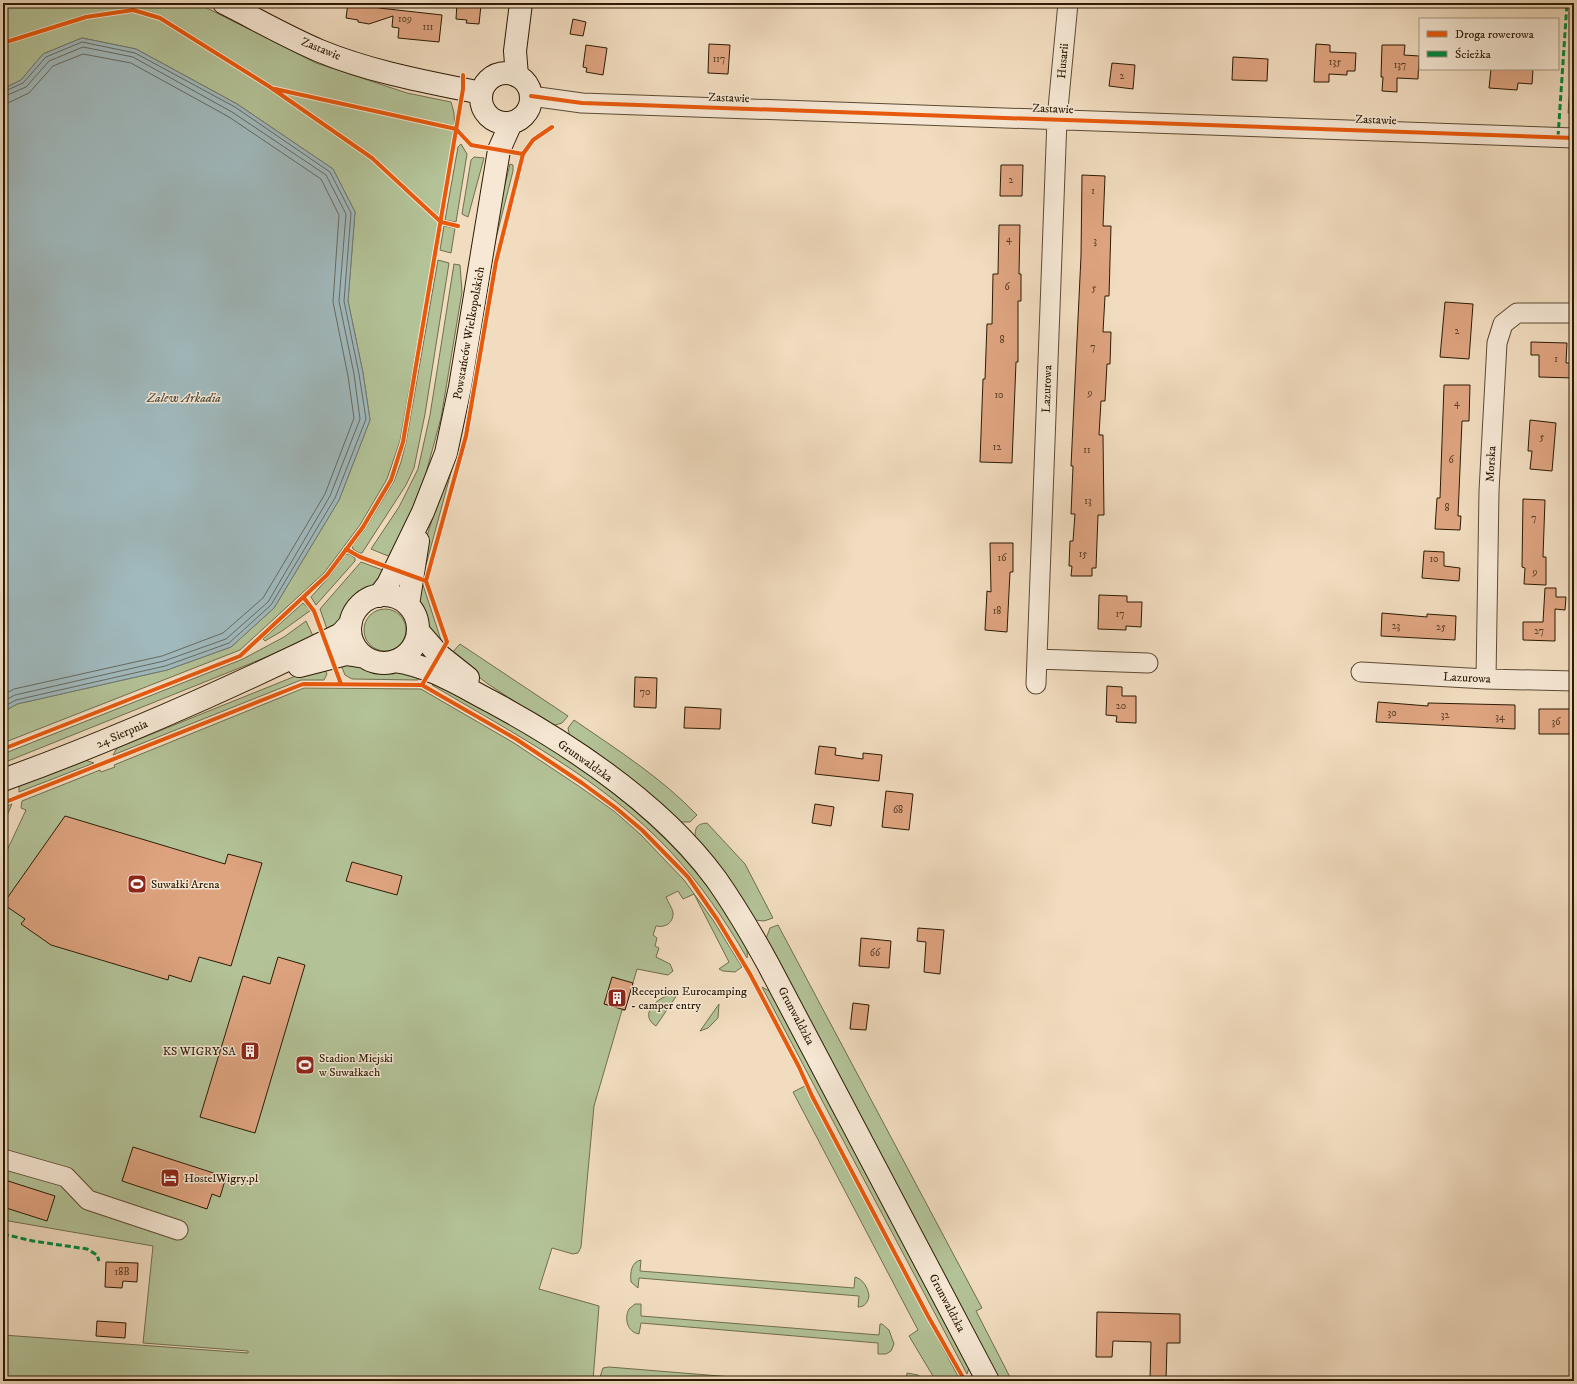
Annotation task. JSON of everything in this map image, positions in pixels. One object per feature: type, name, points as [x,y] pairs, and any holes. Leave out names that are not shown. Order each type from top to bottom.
[{"type":"main road","name":"Zastawie","points":[[224,3],[320,51],[377,70],[481,97]]},
{"type":"main road","points":[[508,75],[515,51],[521,3]]},
{"type":"main road","points":[[508,75],[526,84],[530,103],[524,116],[502,121],[487,115],[481,97],[490,79],[508,75]]},
{"type":"main road","name":"Powstańców Wielkopolskich","points":[[379,596],[388,584],[424,512],[446,453],[453,423],[499,150],[502,121]]},
{"type":"main road","name":"Powstańców Wielkopolskich","points":[[408,604],[410,581],[424,512]]},
{"type":"main road","points":[[379,596],[395,597],[408,604],[417,618],[418,631],[417,639],[412,649],[405,656],[396,661],[380,662],[365,657],[357,650],[352,640],[351,623],[357,609],[364,602],[379,596]]},
{"type":"main road","name":"24 Sierpnia","points":[[3,780],[99,744],[240,684],[342,634],[351,623]]},
{"type":"main road","name":"Grunwaldzka","points":[[418,631],[439,656],[522,719]]},
{"type":"main road","name":"24 Sierpnia","points":[[240,684],[331,657],[346,654],[365,657]]},
{"type":"main road","name":"Grunwaldzka","points":[[396,661],[415,664],[431,670],[522,719],[564,745],[631,793],[656,814],[688,846],[715,878],[738,912],[768,964],[988,1381]]},
{"type":"street","name":"Husarii","points":[[1057,119],[1068,3]]},
{"type":"street","name":"Zastawie","points":[[530,103],[582,103],[1574,138]]},
{"type":"street","name":"Lazurowa","points":[[1036,684],[1057,119]]},
{"type":"street","name":"Morska","points":[[1486,679],[1489,491],[1497,343],[1503,324],[1517,312],[1574,313]]},
{"type":"street","points":[[1037,659],[1148,663]]},
{"type":"street","name":"Lazurowa","points":[[1361,672],[1486,679],[1574,681]]},
{"type":"street","points":[[3,1159],[66,1176],[88,1200],[178,1230]]},
{"type":"green space","points":[[3,3],[197,3],[316,63],[407,93],[451,102],[454,113],[455,133],[400,441],[387,479],[360,525],[324,573],[240,650],[3,743],[3,712],[17,704],[167,670],[231,647],[274,608],[339,500],[370,420],[363,373],[348,301],[355,212],[333,169],[237,104],[136,49],[82,38],[43,54],[21,80],[3,89]]},
{"type":"green space","points":[[1574,37],[1574,114],[1568,113]]},
{"type":"green space","points":[[461,144],[467,154],[456,222],[445,220],[458,147]]},
{"type":"green space","points":[[474,157],[484,158],[468,217],[462,214],[471,160]]},
{"type":"green space","points":[[510,164],[513,165],[513,171],[492,254],[457,450],[426,565],[418,567],[455,441],[489,250]]},
{"type":"green space","points":[[444,226],[455,228],[451,253],[440,250]]},
{"type":"green space","points":[[438,260],[449,263],[425,414],[414,468],[406,485],[362,553],[359,553],[353,549],[352,546],[365,529],[394,481],[401,462],[406,442]]},
{"type":"green space","points":[[454,264],[460,265],[462,292],[441,418],[426,473],[393,558],[371,549],[399,507],[418,469],[430,415]]},
{"type":"green space","points":[[346,554],[349,554],[355,558],[355,561],[316,605],[311,597],[329,577]]},
{"type":"green space","points":[[361,562],[388,572],[374,589],[356,599],[349,608],[345,617],[328,632],[320,609]]},
{"type":"green space","points":[[416,583],[423,585],[441,640],[438,646],[428,631],[426,616],[416,594]]},
{"type":"green space","points":[[303,603],[311,610],[282,631],[265,641],[263,639]]},
{"type":"green space","points":[[381,609],[389,609],[397,612],[403,618],[406,630],[403,642],[397,648],[389,651],[381,651],[373,648],[367,642],[364,634],[364,626],[367,618],[373,612]]},
{"type":"green space","points":[[306,621],[314,638],[3,763],[3,754],[243,659],[284,637]]},
{"type":"green space","points":[[460,644],[568,716],[562,723],[552,726],[488,684],[450,655]]},
{"type":"green space","points":[[339,660],[357,661],[370,668],[380,671],[396,670],[422,672],[418,680],[352,679],[345,675]]},
{"type":"green space","points":[[323,665],[327,674],[324,680],[301,680],[113,755],[117,748]]},
{"type":"green space","points":[[436,680],[518,728],[558,754],[597,781],[633,810],[668,842],[700,876],[741,936],[746,947],[747,958],[702,889],[681,863],[644,825],[587,780],[557,760],[526,740],[432,685]]},
{"type":"green space","name":"Stadion Miejski w Suwałkach","points":[[304,688],[421,689],[514,743],[614,811],[640,834],[684,880],[713,920],[742,967],[735,972],[723,971],[719,969],[729,962],[694,894],[683,899],[678,891],[666,897],[673,912],[672,919],[666,925],[656,926],[653,935],[657,938],[655,946],[659,948],[656,957],[670,964],[673,971],[668,975],[637,969],[625,1010],[622,1010],[594,1106],[581,1247],[578,1253],[573,1254],[552,1248],[539,1289],[599,1306],[593,1380],[599,1380],[603,1368],[609,1367],[781,1381],[3,1381],[3,1335],[248,1353],[248,1351],[143,1343],[153,1246],[3,1220],[3,859],[26,810],[21,808],[22,801],[100,770],[101,772],[115,767],[114,765]]},
{"type":"green space","points":[[574,720],[654,776],[697,815],[690,822],[679,822],[570,738],[568,728]]},
{"type":"green space","points":[[85,760],[94,763],[19,792],[19,786]]},
{"type":"green space","points":[[12,804],[3,825],[3,808]]},
{"type":"green space","points":[[707,823],[745,864],[773,918],[764,921],[755,920],[695,838],[697,827],[700,824]]},
{"type":"green space","points":[[778,925],[982,1308],[976,1311],[1012,1381],[999,1381],[766,939],[770,928]]},
{"type":"green space","points":[[762,987],[773,993],[969,1368],[967,1374]]},
{"type":"green space","points":[[671,995],[677,995],[656,1026],[651,1022],[649,1012],[655,1003],[660,999]]},
{"type":"green space","points":[[719,1004],[718,1018],[708,1028],[700,1031]]},
{"type":"green space","points":[[805,1086],[960,1380],[936,1381],[909,1336],[918,1330],[793,1092]]},
{"type":"green space","points":[[641,1260],[640,1271],[854,1288],[855,1277],[865,1284],[869,1296],[866,1304],[858,1307],[859,1296],[639,1278],[638,1288],[631,1282],[631,1272],[633,1265]]},
{"type":"green space","points":[[635,1304],[641,1304],[641,1316],[879,1335],[880,1324],[882,1324],[889,1330],[894,1344],[891,1351],[886,1354],[878,1354],[878,1343],[641,1323],[639,1334],[635,1333],[629,1328],[627,1320],[629,1309]]},
{"type":"green space","points":[[907,1373],[918,1375],[925,1381],[906,1381]]},
{"type":"water","name":"Zalew Arkadia","points":[[82,38],[136,49],[237,104],[333,169],[355,212],[348,301],[363,373],[370,420],[339,500],[274,608],[231,647],[167,670],[17,704],[3,712],[3,89],[21,80],[43,54]]},
{"type":"building","points":[[348,3],[380,3],[379,8],[442,15],[439,42],[398,38],[399,28],[392,27],[393,16],[369,24],[346,18]]},
{"type":"building","points":[[457,3],[481,5],[479,24],[466,23],[467,20],[456,19]]},
{"type":"building","points":[[573,19],[586,22],[583,36],[570,34]]},
{"type":"building","points":[[709,44],[730,45],[728,74],[708,73]]},
{"type":"building","points":[[1316,44],[1330,45],[1330,52],[1356,53],[1355,71],[1347,71],[1347,75],[1329,74],[1329,82],[1314,82]]},
{"type":"building","points":[[586,45],[607,48],[603,75],[586,72],[587,68],[583,67]]},
{"type":"building","points":[[1382,45],[1405,45],[1404,55],[1419,56],[1418,79],[1397,78],[1397,92],[1382,91]]},
{"type":"building","points":[[1233,57],[1268,59],[1267,81],[1232,80]]},
{"type":"building","points":[[1112,63],[1135,65],[1133,89],[1109,86]]},
{"type":"building","points":[[1491,70],[1533,70],[1532,84],[1518,83],[1517,90],[1489,88]]},
{"type":"building","points":[[1001,165],[1023,165],[1022,196],[1000,196]]},
{"type":"building","points":[[1082,175],[1105,176],[1103,226],[1111,226],[1109,296],[1105,296],[1103,332],[1111,332],[1110,364],[1107,364],[1105,401],[1101,401],[1099,435],[1103,435],[1104,515],[1098,515],[1096,568],[1092,568],[1092,576],[1071,576],[1072,566],[1069,566],[1070,541],[1073,541],[1075,514],[1071,514],[1073,466],[1071,466],[1081,256]]},
{"type":"building","points":[[999,225],[1020,225],[1019,274],[1021,274],[1021,301],[1018,301],[1018,362],[1016,362],[1012,463],[980,462],[983,379],[985,379],[987,324],[992,324],[993,274],[998,274]]},
{"type":"building","points":[[1445,302],[1473,304],[1469,359],[1440,357]]},
{"type":"building","points":[[1531,342],[1567,343],[1566,363],[1574,363],[1574,378],[1539,377],[1539,355],[1531,355]]},
{"type":"building","points":[[1444,385],[1470,385],[1469,421],[1462,421],[1458,516],[1461,516],[1460,530],[1435,529],[1437,498],[1440,498]]},
{"type":"building","points":[[1530,420],[1556,423],[1552,471],[1530,469],[1532,451],[1528,451]]},
{"type":"building","points":[[1523,499],[1545,500],[1543,557],[1546,557],[1546,585],[1524,584],[1525,568],[1522,567]]},
{"type":"building","points":[[990,543],[1013,543],[1013,572],[1010,572],[1007,632],[985,630],[987,591],[991,592]]},
{"type":"building","points":[[1424,551],[1444,552],[1444,566],[1460,568],[1459,581],[1422,578]]},
{"type":"building","points":[[1545,588],[1556,588],[1556,597],[1566,597],[1565,610],[1555,609],[1555,641],[1523,640],[1523,622],[1543,622]]},
{"type":"building","points":[[1099,595],[1127,596],[1127,602],[1142,602],[1141,627],[1126,626],[1126,630],[1098,629]]},
{"type":"building","points":[[1382,613],[1427,617],[1427,614],[1456,616],[1455,640],[1381,636]]},
{"type":"building","points":[[635,677],[657,678],[656,708],[634,707]]},
{"type":"building","points":[[1107,686],[1122,687],[1122,696],[1136,696],[1136,723],[1116,722],[1117,716],[1106,715]]},
{"type":"building","points":[[1378,702],[1428,706],[1428,703],[1515,705],[1515,729],[1376,722]]},
{"type":"building","points":[[685,707],[721,709],[720,729],[684,728]]},
{"type":"building","points":[[1539,709],[1573,709],[1573,734],[1539,734]]},
{"type":"building","points":[[819,746],[836,748],[835,755],[863,759],[863,753],[882,755],[879,781],[815,774]]},
{"type":"building","points":[[886,791],[913,794],[909,830],[882,827]]},
{"type":"building","points":[[815,804],[834,807],[831,826],[812,823]]},
{"type":"building","name":"Suwałki Arena","points":[[65,816],[225,864],[228,854],[262,863],[231,966],[199,957],[191,982],[169,975],[168,980],[51,945],[21,924],[25,919],[3,904]]},
{"type":"building","points":[[352,862],[402,876],[397,895],[346,881]]},
{"type":"building","points":[[918,928],[944,930],[940,974],[924,972],[926,942],[917,941]]},
{"type":"building","points":[[861,938],[891,941],[889,968],[859,966]]},
{"type":"building","name":"KS WIGRY SA","points":[[278,957],[305,965],[255,1133],[200,1117],[243,976],[270,984]]},
{"type":"building","name":"Reception Eurocamping - camper entry","points":[[612,977],[633,983],[625,1010],[604,1004]]},
{"type":"building","points":[[853,1003],[869,1005],[866,1030],[850,1029]]},
{"type":"building","name":"HostelWigry.pl","points":[[133,1147],[226,1177],[220,1197],[212,1194],[207,1209],[122,1181]]},
{"type":"building","points":[[8,1181],[55,1196],[47,1221],[3,1207],[3,1195]]},
{"type":"building","points":[[106,1262],[138,1263],[137,1282],[123,1281],[122,1288],[105,1287]]},
{"type":"building","points":[[1097,1312],[1180,1314],[1180,1343],[1167,1343],[1166,1381],[1150,1381],[1151,1342],[1113,1341],[1112,1357],[1096,1357]]},
{"type":"building","points":[[97,1321],[126,1323],[125,1338],[96,1336]]},
{"type":"marked path","points":[[1558,137],[1567,3]]},
{"type":"marked path","points":[[3,1234],[33,1241],[87,1249],[97,1255],[99,1261]]},
{"type":"cycle path","points":[[3,43],[86,17],[133,10],[160,18],[270,87],[372,158],[441,222],[458,226]]},
{"type":"cycle path","points":[[3,749],[240,656],[327,575],[363,527],[391,480],[403,442],[463,89],[463,75]]},
{"type":"cycle path","points":[[275,89],[456,129],[471,145],[523,154],[533,140],[552,127]]},
{"type":"cycle path","points":[[531,96],[582,103],[1574,138]]},
{"type":"cycle path","points":[[426,581],[466,436],[496,262],[523,154]]},
{"type":"cycle path","points":[[346,549],[360,557],[426,581],[447,642],[422,685]]},
{"type":"cycle path","points":[[304,598],[314,611],[341,684]]},
{"type":"cycle path","points":[[3,803],[303,684],[422,685],[516,739],[582,783],[616,808],[642,830],[688,877],[717,919],[750,974],[799,1067],[812,1096],[928,1316],[965,1381]]},
{"type":"place","name":"Suwałki Arena","points":[[137,884]]},
{"type":"place","name":"Reception Eurocamping - camper entry","points":[[617,998]]},
{"type":"place","name":"KS WIGRY SA","points":[[250,1051]]},
{"type":"place","name":"Stadion Miejski w Suwałkach","points":[[305,1065]]},
{"type":"place","name":"HostelWigry.pl","points":[[170,1178]]}]
